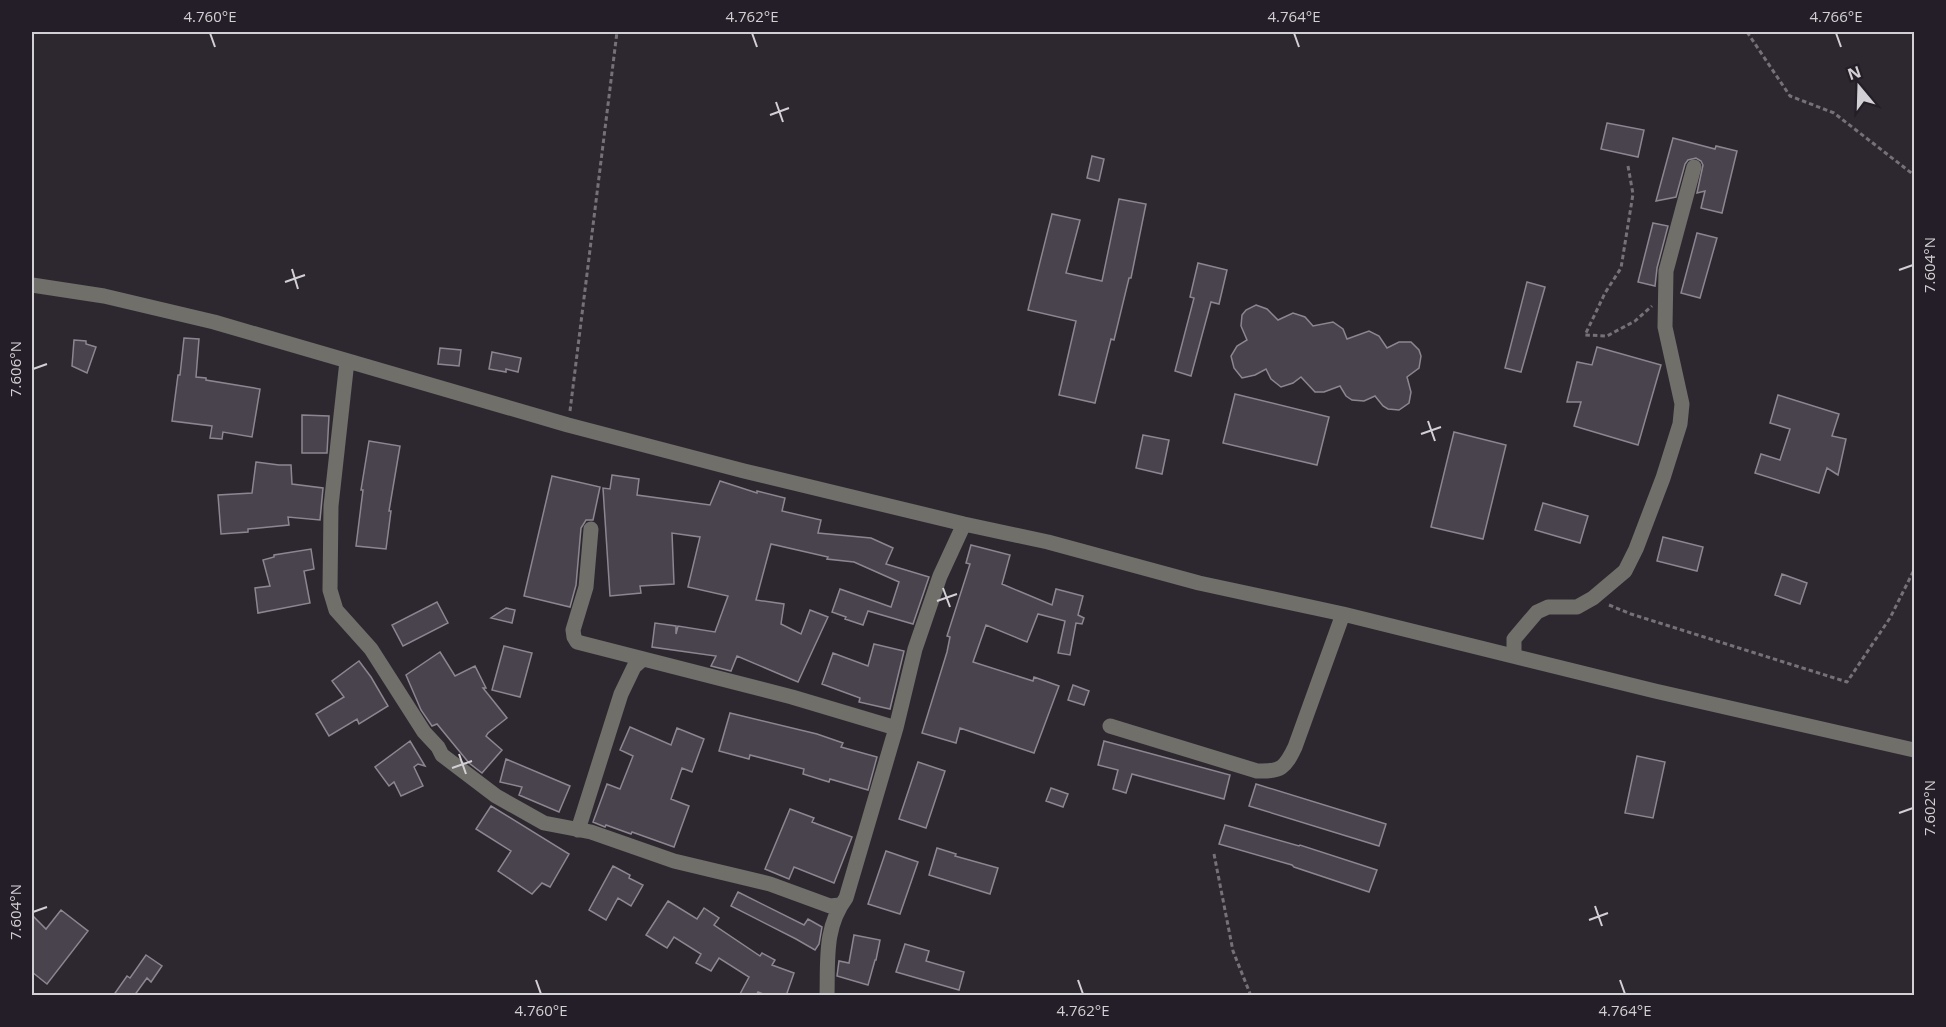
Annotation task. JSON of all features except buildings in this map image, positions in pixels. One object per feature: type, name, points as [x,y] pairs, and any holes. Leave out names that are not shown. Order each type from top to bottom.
[{"type":"street","points":[[1514,655],[1514,639],[1537,612],[1548,607],[1577,607],[1593,598],[1625,571],[1636,549],[1663,478],[1680,423],[1682,404],[1665,327],[1666,271],[1694,167]]},
{"type":"street","points":[[32,285],[104,296],[214,322],[568,425],[744,471],[1048,542],[1199,583],[1343,614],[1655,691],[1914,750]]},
{"type":"street","points":[[347,361],[331,506],[330,590],[336,610],[371,649],[424,732],[442,755],[496,796],[539,820],[591,832],[674,861],[770,884],[830,906],[840,905]]},
{"type":"street","points":[[827,996],[828,942],[840,905],[846,898],[897,728],[915,649],[940,576],[964,524]]},
{"type":"street","points":[[591,529],[586,586],[573,630],[577,642],[792,697],[897,728]]},
{"type":"street","points":[[1110,726],[1257,771],[1274,772],[1287,765],[1295,747],[1343,614]]},
{"type":"street","points":[[578,830],[621,694],[634,667],[643,659]]},
{"type":"path","points":[[568,425],[617,32]]},
{"type":"path","points":[[1747,32],[1790,96],[1834,113],[1914,175]]},
{"type":"path","points":[[1628,166],[1633,194],[1621,268],[1605,293],[1585,335],[1607,336],[1635,321],[1665,297]]},
{"type":"path","points":[[1593,598],[1631,614],[1847,682],[1890,618],[1914,570]]},
{"type":"path","points":[[1214,854],[1233,951],[1251,996]]}]
